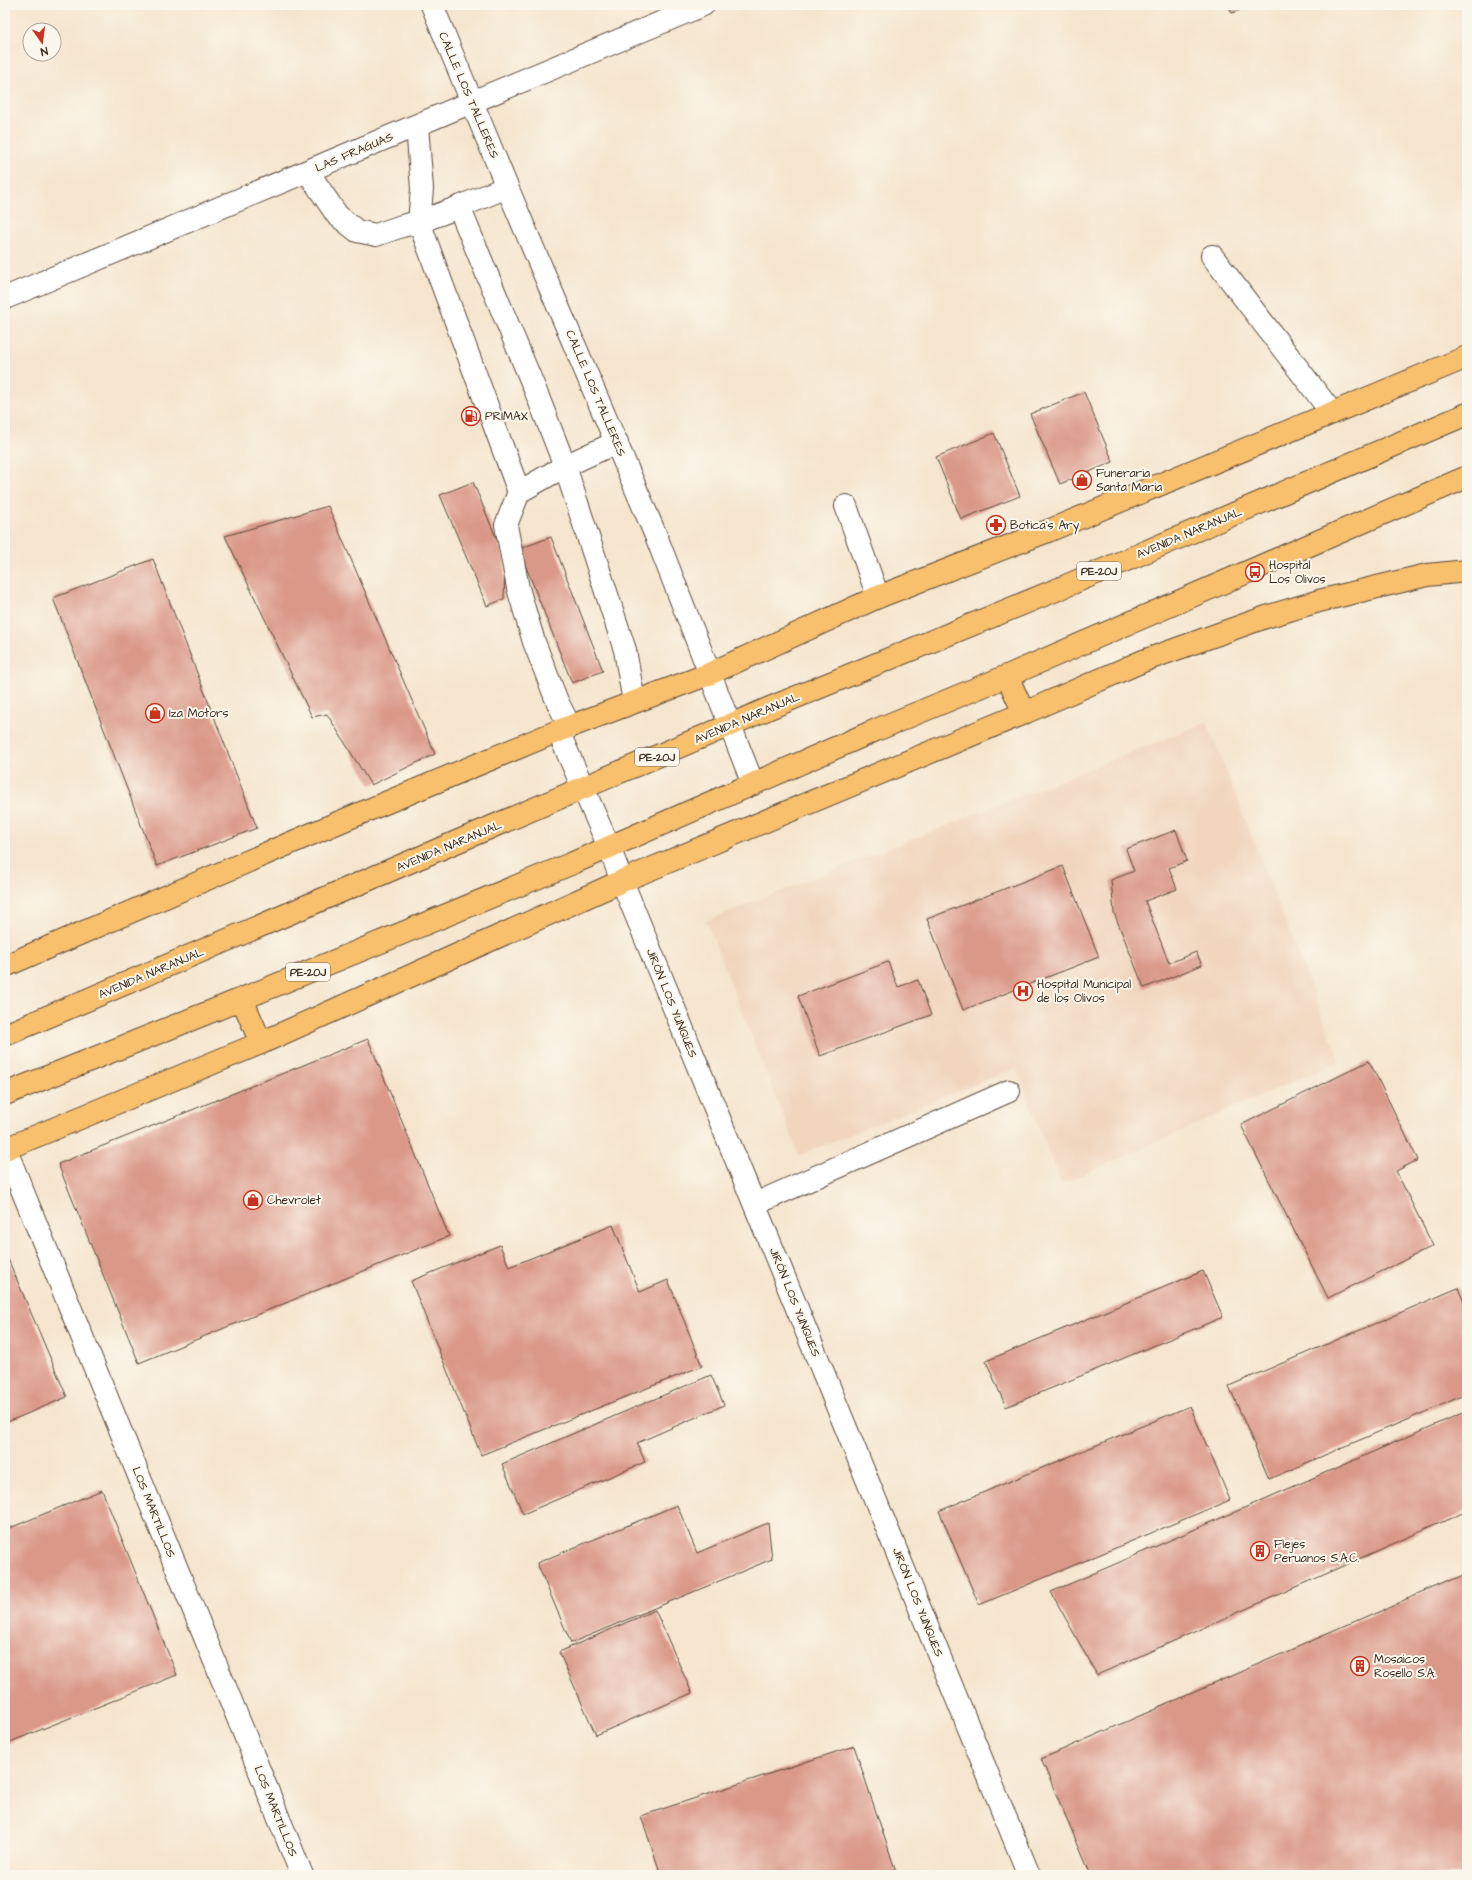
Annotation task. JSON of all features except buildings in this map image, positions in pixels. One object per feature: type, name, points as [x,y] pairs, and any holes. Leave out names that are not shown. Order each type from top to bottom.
[{"type":"main road","points":[[5,966],[330,826],[564,729],[710,674],[878,597],[1048,531],[1465,358]]},
{"type":"main road","name":"AVENIDA NARANJAL","points":[[5,1035],[730,725],[1068,585],[1467,414]]},
{"type":"main road","name":"PE-20J","points":[[5,1094],[242,999],[609,847],[868,733],[1007,676],[1467,477]]},
{"type":"main road","points":[[5,1148],[260,1043],[622,881],[1024,713],[1143,661],[1266,617],[1319,601],[1427,575],[1467,571]]},
{"type":"main road","points":[[1007,676],[1024,713]]},
{"type":"main road","points":[[242,999],[260,1043]]},
{"type":"street","name":"CALLE LOS TALLERES","points":[[432,5],[474,102],[507,187],[656,536],[753,784]]},
{"type":"street","name":"LAS FRAGUAS","points":[[5,298],[704,5]]},
{"type":"street","points":[[417,126],[422,189],[419,222],[519,492],[565,466],[617,442]]},
{"type":"street","points":[[308,172],[337,215],[357,231],[376,235],[419,222],[507,187]]},
{"type":"street","points":[[459,207],[565,466],[625,650],[634,702]]},
{"type":"street","points":[[1212,256],[1332,413]]},
{"type":"street","name":"JIRÓN LOS YUNQUES","points":[[519,492],[506,525],[518,588],[534,642],[557,701],[564,729],[584,788],[1029,1875]]},
{"type":"street","points":[[846,506],[878,597]]},
{"type":"street","points":[[755,1204],[1009,1091]]},
{"type":"street","name":"LOS MARTILLOS","points":[[5,1148],[302,1875]]},
{"type":"shaded area","name":"Hospìtal Municipal de los Olivos","points":[[1207,722],[1340,1061],[1061,1184],[1016,1068],[799,1155],[706,921]]},
{"type":"place","name":"PRIMAX","points":[[471,416]]},
{"type":"place","name":"Funeraria Santa María","points":[[1082,480]]},
{"type":"place","name":"Botica's Ary","points":[[996,525]]},
{"type":"place","name":"Hospital Los Olivos","points":[[1255,572]]},
{"type":"place","name":"Iza Motors","points":[[155,713]]},
{"type":"place","name":"Hospìtal Municipal de los Olivos","points":[[1023,991]]},
{"type":"place","name":"Chevrolet","points":[[253,1200]]},
{"type":"place","name":"Flejes Peruanos S.A.C.","points":[[1260,1551]]},
{"type":"place","name":"Mosaicos Rosello S.A.","points":[[1360,1666]]}]
